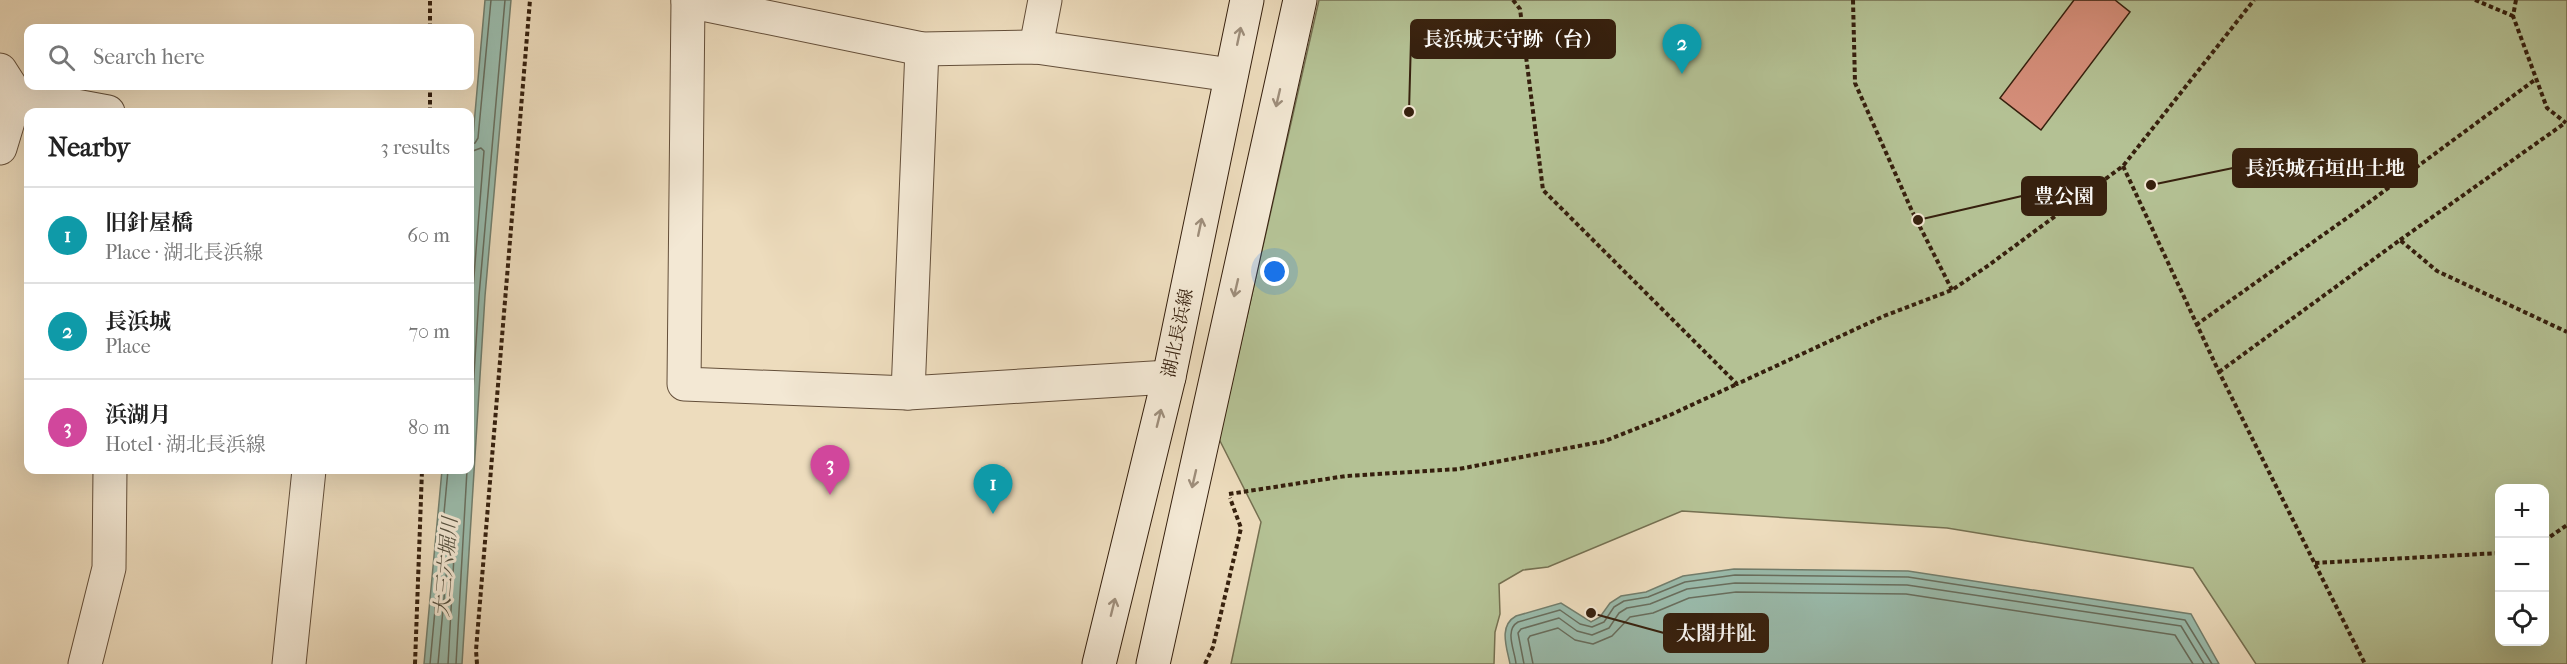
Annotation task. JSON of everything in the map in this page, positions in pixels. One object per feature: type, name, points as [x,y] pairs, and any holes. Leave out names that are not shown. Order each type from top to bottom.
[{"type":"street","points":[[1036,47],[1045,0]]},
{"type":"street","name":"湖北長浜線","points":[[1099,664],[1169,377],[1247,0]]},
{"type":"street","points":[[1153,664],[1300,0]]},
{"type":"street","points":[[1169,377],[908,393],[684,384],[688,1],[922,49],[1036,47],[1231,75]]},
{"type":"street","points":[[908,393],[922,49]]},
{"type":"street","points":[[0,148],[8,83],[24,88]]},
{"type":"street","points":[[32,90],[94,108]]},
{"type":"street","points":[[85,664],[109,568],[110,474]]},
{"type":"street","points":[[289,664],[309,474]]},
{"type":"path","points":[[430,0],[430,24]]},
{"type":"path","points":[[477,664],[477,639],[530,0]]},
{"type":"path","points":[[1513,0],[1520,9],[1543,190],[1737,384]]},
{"type":"path","points":[[1854,0],[1855,83],[1912,211],[1952,290]]},
{"type":"path","points":[[1228,494],[1346,476],[1459,469],[1605,441],[1670,415],[1884,316],[1952,290],[2123,166],[2254,0]]},
{"type":"path","points":[[2475,0],[2512,16]]},
{"type":"path","points":[[2219,372],[2566,123],[2547,108],[2512,16],[2516,0]]},
{"type":"path","points":[[2196,325],[2536,79]]},
{"type":"path","points":[[430,90],[430,108]]},
{"type":"path","points":[[2123,166],[2196,325],[2365,664]]},
{"type":"path","points":[[2400,240],[2437,271],[2567,332]]},
{"type":"path","points":[[415,664],[422,474]]},
{"type":"path","points":[[1205,664],[1213,647],[1241,528],[1228,494],[1230,483]]},
{"type":"path","points":[[2548,538],[2567,525]]},
{"type":"path","points":[[2315,563],[2495,553]]},
{"type":"shaded area","points":[[1319,0],[2567,0],[2567,664],[2256,664],[2193,568],[1947,528],[1682,511],[1548,567],[1523,570],[1499,584],[1500,614],[1495,632],[1494,664],[1231,664],[1261,522],[1219,439]]},
{"type":"water","points":[[485,0],[511,0],[485,296],[474,472],[474,125]]},
{"type":"water","name":"大三六堀川","points":[[442,474],[474,474],[462,664],[424,664]]},
{"type":"water","points":[[1734,569],[1908,571],[2191,614],[2219,664],[1510,664],[1505,631],[1510,620],[1516,616],[1561,603],[1591,622],[1600,617],[1610,603],[1621,596],[1646,592],[1683,576]]},
{"type":"building","points":[[2074,0],[2115,0],[2130,12],[2041,130],[2000,98]]},
{"type":"place","name":"長浜城","points":[[1682,74]]},
{"type":"place","name":"長浜城天守跡（台）","points":[[1409,112]]},
{"type":"place","name":"長浜城石垣出土地","points":[[2151,185]]},
{"type":"place","name":"豊公園","points":[[1918,220]]},
{"type":"place","name":"浜湖月","points":[[830,495]]},
{"type":"place","name":"旧針屋橋","points":[[993,514]]},
{"type":"place","name":"太閤井阯","points":[[1591,613]]}]
